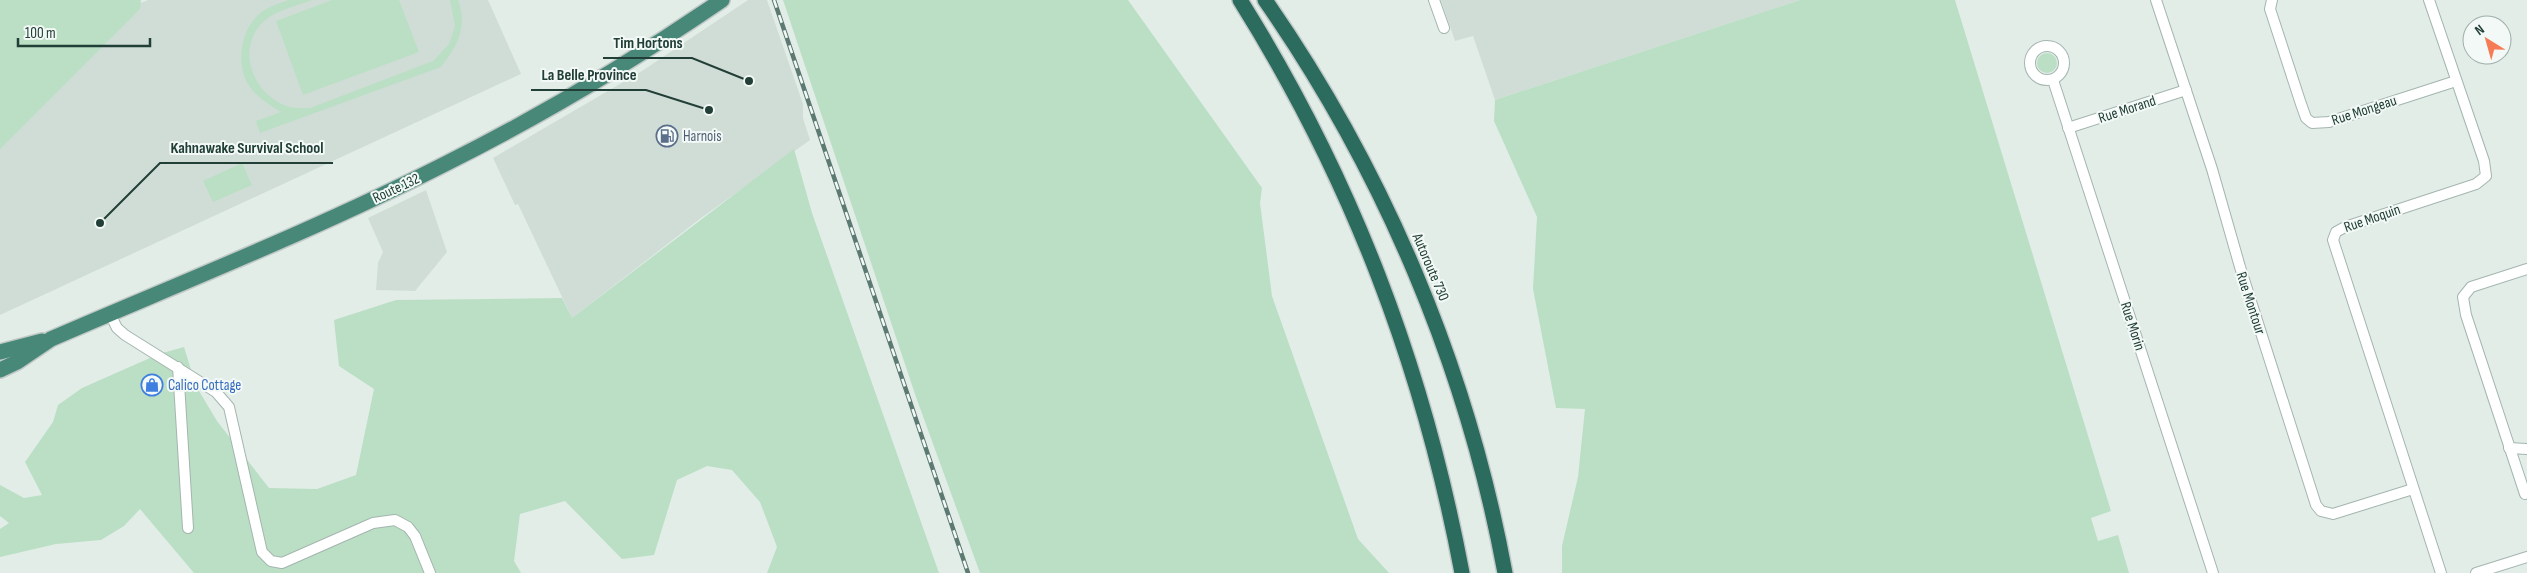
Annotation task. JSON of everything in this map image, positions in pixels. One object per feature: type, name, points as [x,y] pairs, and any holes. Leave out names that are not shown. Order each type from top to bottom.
[{"type":"highway","name":"Route 132","points":[[0,352],[51,339],[360,205],[454,160],[601,78],[722,0]]},
{"type":"highway","points":[[1240,0],[1289,81],[1323,146],[1357,218],[1385,289],[1429,426],[1450,511],[1462,573]]},
{"type":"highway","name":"Autoroute 730","points":[[1265,0],[1316,78],[1356,147],[1388,212],[1422,289],[1469,424],[1490,500],[1505,573]]},
{"type":"highway","name":"Route 132","points":[[0,370],[17,362],[51,339]]},
{"type":"street","points":[[1434,0],[1444,28]]},
{"type":"street","name":"Rue Montour","points":[[2156,0],[2316,505],[2321,511],[2333,514],[2413,489]]},
{"type":"street","name":"Rue Mongeau","points":[[2272,0],[2270,10],[2306,118],[2312,124],[2329,122],[2456,81]]},
{"type":"street","name":"Rue Moquin","points":[[2429,0],[2486,167],[2484,180],[2454,192],[2345,227],[2336,232],[2333,240],[2441,573]]},
{"type":"street","name":"Rue Morin","points":[[2053,80],[2213,573]]},
{"type":"street","name":"Rue Morand","points":[[2068,128],[2186,90]]},
{"type":"street","points":[[2525,494],[2466,315],[2463,297],[2471,287],[2527,269]]},
{"type":"street","points":[[110,314],[117,328],[125,335],[216,392],[229,407],[262,552],[271,561],[282,563],[374,523],[395,520],[408,527],[415,536],[430,573]]},
{"type":"street","points":[[178,367],[188,528]]},
{"type":"street","points":[[2509,448],[2527,450]]},
{"type":"street","points":[[2476,573],[2527,557]]},
{"type":"shaded area","points":[[148,0],[488,0],[521,74],[0,315],[0,130],[133,6]]},
{"type":"shaded area","points":[[748,0],[767,0],[803,104],[803,118],[810,140],[701,218],[572,318],[518,204],[515,205],[493,158],[642,71]]},
{"type":"shaded area","points":[[1441,0],[1800,0],[1495,100],[1473,36],[1455,41]]},
{"type":"shaded area","points":[[426,190],[447,252],[415,291],[376,290],[378,263],[383,252],[368,218]]},
{"type":"green space","points":[[0,0],[141,0],[140,9],[0,149]]},
{"type":"green space","points":[[288,0],[312,0],[280,11],[263,22],[250,44],[249,56],[251,68],[263,90],[273,99],[294,108],[310,108],[433,61],[449,44],[455,26],[450,0],[458,0],[462,19],[461,28],[452,52],[441,67],[260,133],[256,121],[281,112],[260,98],[248,84],[241,62],[242,45],[248,29],[260,13],[267,8]]},
{"type":"green space","points":[[332,0],[399,0],[419,52],[303,95],[276,21]]},
{"type":"green space","points":[[783,0],[1128,0],[1262,188],[1260,203],[1272,296],[1358,539],[1389,573],[980,573],[916,397]]},
{"type":"green space","points":[[1800,0],[1955,0],[2111,511],[2091,518],[2098,541],[2118,535],[2129,573],[1562,573],[1562,546],[1578,477],[1585,409],[1556,408],[1533,289],[1537,217],[1494,121],[1495,100]]},
{"type":"green space","points":[[2043,53],[2051,53],[2057,59],[2057,67],[2051,73],[2043,73],[2037,67],[2037,59]]},
{"type":"green space","points":[[794,149],[812,213],[939,573],[767,573],[777,547],[760,502],[732,470],[707,466],[677,480],[654,555],[622,559],[565,501],[520,514],[514,561],[521,573],[194,573],[140,509],[124,526],[101,540],[56,544],[0,557],[0,529],[9,523],[0,516],[0,485],[24,498],[42,495],[25,462],[53,422],[58,405],[82,388],[159,354],[184,347],[196,386],[217,421],[269,488],[317,489],[356,475],[374,389],[339,366],[334,320],[396,300],[562,298],[572,318]]},
{"type":"green space","points":[[242,163],[252,185],[213,202],[203,181]]},
{"type":"railway","points":[[774,0],[968,573]]},
{"type":"place","name":"Tim Hortons","points":[[749,81]]},
{"type":"place","name":"La Belle Province","points":[[709,110]]},
{"type":"place","name":"Harnois","points":[[667,136]]},
{"type":"place","name":"Kahnawake Survival School","points":[[100,223]]},
{"type":"place","name":"Calico Cottage","points":[[152,385]]}]
